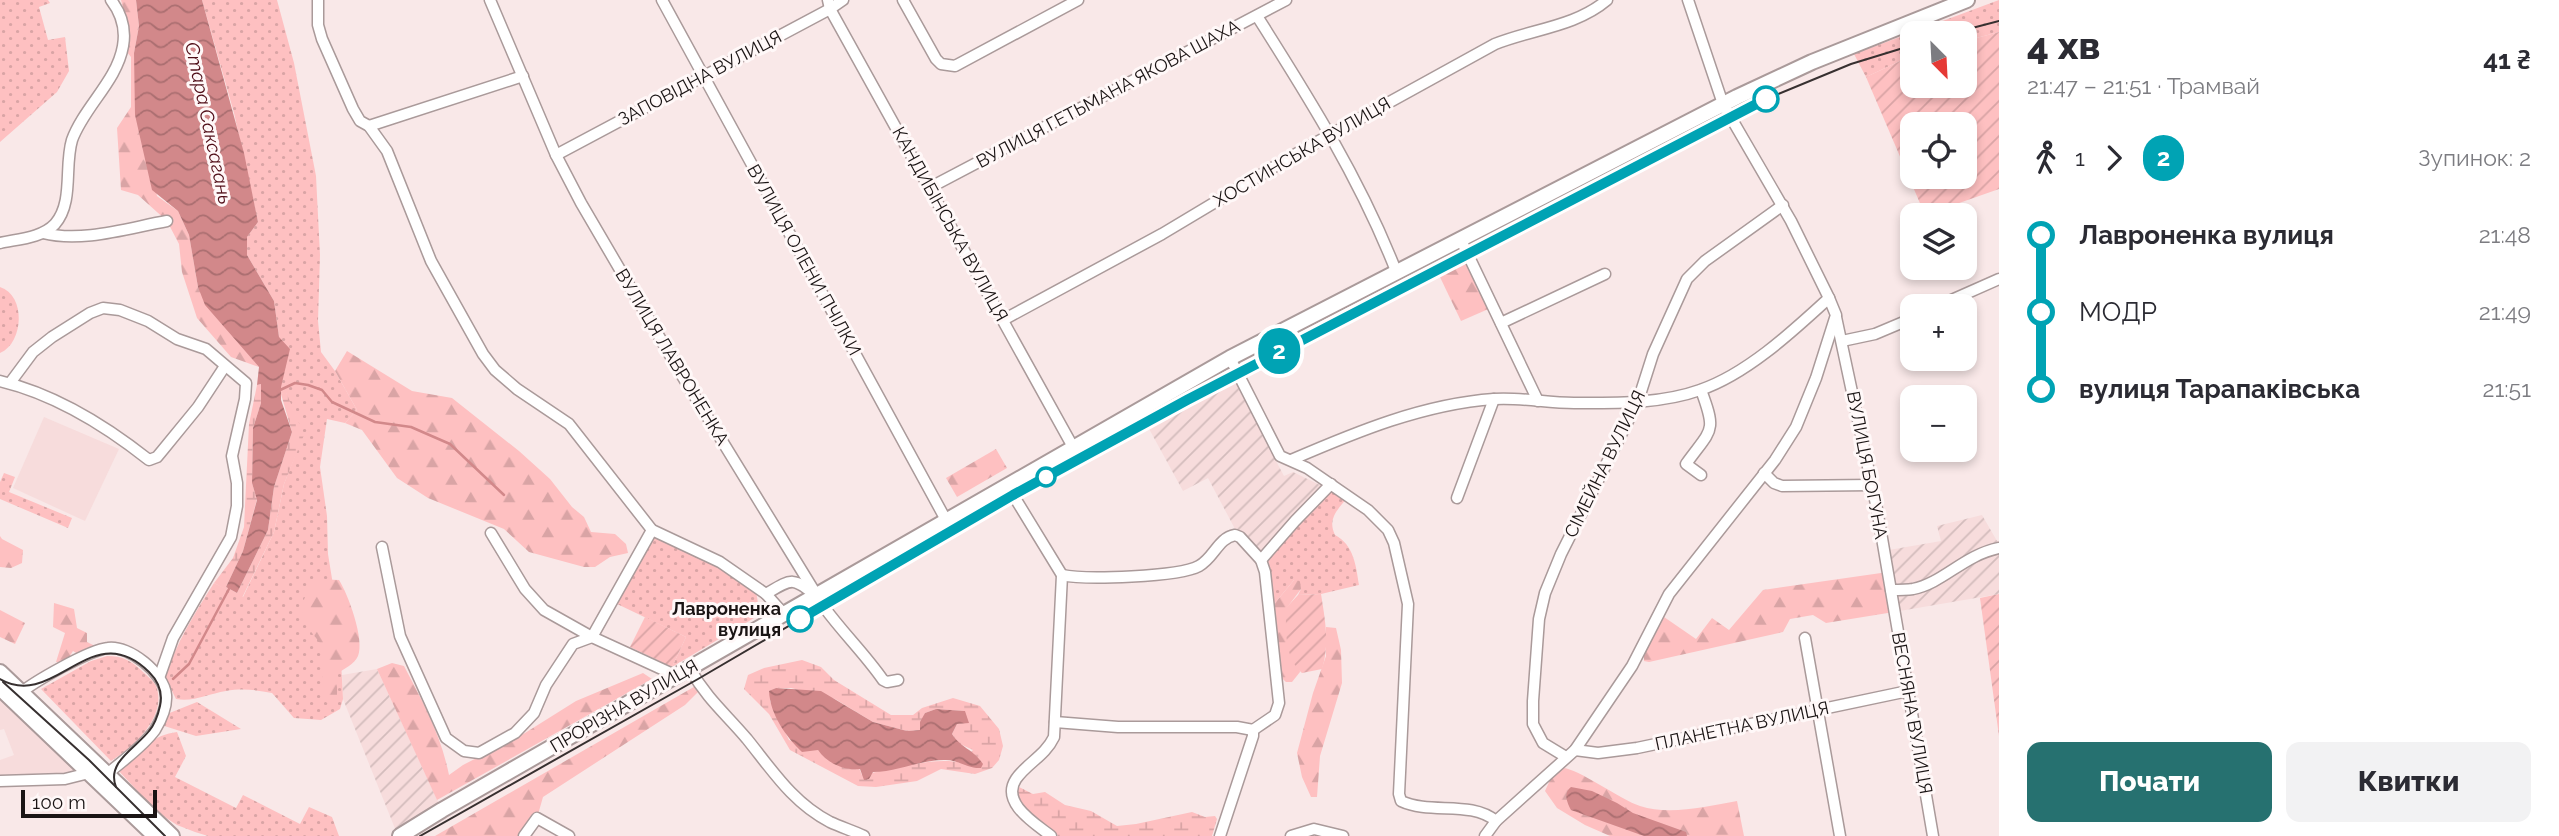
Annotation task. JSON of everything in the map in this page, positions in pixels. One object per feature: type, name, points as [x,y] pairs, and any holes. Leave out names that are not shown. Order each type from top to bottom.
[{"type":"main road","name":"ПРОРІЗНА ВУЛИЦЯ","points":[[400,836],[1230,358],[1723,103],[1812,62],[1967,0]]},
{"type":"main road","points":[[0,672],[17,696],[158,833],[172,836]]},
{"type":"main road","points":[[0,688],[17,696]]},
{"type":"street","points":[[0,243],[43,233],[56,223],[64,206],[71,142],[121,55],[124,45],[123,24],[111,0]]},
{"type":"street","points":[[318,0],[318,25],[322,39],[353,109],[360,121],[369,126],[393,164],[430,261],[483,354],[495,370],[569,424],[652,530],[720,562],[766,594],[784,614]]},
{"type":"street","name":"ВУЛИЦЯ ЛАВРОНЕНКА","points":[[490,0],[556,155],[681,374],[816,596],[840,630],[883,680],[898,680]]},
{"type":"street","name":"ВУЛИЦЯ ОЛЕНИ ПЧІЛКИ","points":[[662,0],[946,520]]},
{"type":"street","name":"ЗАПОВІДНА ВУЛИЦЯ","points":[[556,155],[704,77],[829,5],[843,0]]},
{"type":"street","points":[[903,0],[936,59],[942,64],[956,66],[1077,0]]},
{"type":"street","name":"ВУЛИЦЯ ГЕТЬМАНА ЯКОВА ШАХА","points":[[929,188],[1286,0]]},
{"type":"street","name":"ХОСТИНСЬКА ВУЛИЦЯ","points":[[1003,320],[1162,234],[1331,134],[1495,44],[1563,24],[1594,10],[1607,0]]},
{"type":"street","name":"ВУЛИЦЯ БОГУНА","points":[[1688,0],[1723,103],[1783,205],[1836,315],[1891,590]]},
{"type":"street","name":"КАНДИБІНСЬКА ВУЛИЦЯ","points":[[829,5],[1073,447]]},
{"type":"street","points":[[1257,16],[1331,134],[1360,189],[1396,271]]},
{"type":"street","points":[[369,126],[523,76]]},
{"type":"street","name":"СІМЕЙНА ВУЛИЦЯ","points":[[1571,754],[1544,743],[1533,724],[1541,607],[1561,554],[1637,401],[1653,354],[1690,275],[1783,205]]},
{"type":"street","points":[[43,233],[56,236],[87,235],[167,220]]},
{"type":"street","points":[[1460,238],[1538,401]]},
{"type":"street","points":[[1501,323],[1605,274]]},
{"type":"street","points":[[1965,294],[1999,279]]},
{"type":"street","points":[[1291,460],[1369,427],[1446,406],[1494,399],[1569,403],[1637,401],[1667,398],[1701,390],[1772,348],[1829,298]]},
{"type":"street","points":[[159,678],[173,638],[231,537],[236,519],[237,483],[232,456],[246,383],[206,349],[177,339],[148,321],[120,310],[103,308],[52,337],[33,352],[5,382],[97,421],[149,460],[157,457],[198,407],[225,366]]},
{"type":"street","points":[[1485,836],[1496,821],[1571,754],[1632,666],[1669,594],[1775,460],[1796,427],[1816,378],[1836,315]]},
{"type":"street","points":[[1842,341],[1875,334],[1900,323]]},
{"type":"street","points":[[1230,358],[1280,456],[1331,484],[1368,510],[1388,530],[1408,604],[1399,794],[1401,801],[1433,808],[1484,811],[1496,821]]},
{"type":"street","points":[[1701,390],[1712,418],[1712,428],[1686,464],[1701,475]]},
{"type":"street","points":[[1457,498],[1494,399]]},
{"type":"street","points":[[1764,473],[1774,483],[1782,486],[1872,485]]},
{"type":"street","points":[[1261,560],[1331,484]]},
{"type":"street","points":[[1007,485],[1062,575],[1054,737],[1049,747],[1017,779],[1012,794],[1020,810],[1051,836]]},
{"type":"street","points":[[382,547],[400,636],[446,738],[464,751],[479,753],[515,733],[534,712],[546,685],[573,644],[592,637],[652,530]]},
{"type":"street","points":[[491,533],[535,602],[558,619],[592,637],[683,672],[746,738],[776,779],[827,821],[847,833],[864,836]]},
{"type":"street","points":[[1055,722],[1118,727],[1237,727],[1252,730],[1275,715],[1279,709],[1269,595],[1261,560],[1236,535],[1224,540],[1205,562],[1182,571],[1126,576],[1062,575]]},
{"type":"street","points":[[1891,590],[1914,589],[1975,555],[1999,548]]},
{"type":"street","points":[[766,594],[788,581],[796,581],[816,596]]},
{"type":"street","name":"ВЕСНЯНА ВУЛИЦЯ","points":[[1891,590],[1933,836]]},
{"type":"street","points":[[1805,639],[1840,836]]},
{"type":"street","points":[[0,781],[65,779],[98,774],[144,742],[158,724],[165,707],[166,693],[159,678],[136,655],[122,648],[107,648],[89,654],[17,696]]},
{"type":"street","name":"ПЛАНЕТНА ВУЛИЦЯ","points":[[1571,754],[1637,748],[1908,691]]},
{"type":"street","points":[[1220,836],[1253,736],[1252,730]]},
{"type":"street","points":[[524,836],[537,818],[569,836]]},
{"type":"street","points":[[1291,836],[1314,829],[1343,836]]},
{"type":"shaded area","points":[[1240,377],[1280,456],[1275,459],[1284,476],[1293,472],[1322,486],[1259,553],[1235,529],[1208,478],[1183,491],[1148,427]]},
{"type":"shaded area","points":[[44,417],[119,449],[85,521],[13,488]]},
{"type":"shaded area","points":[[1982,515],[1999,541],[1999,594],[1894,612],[1883,551],[1941,541],[1937,526]]},
{"type":"shaded area","points":[[377,669],[442,810],[398,836],[343,699],[342,675]]},
{"type":"shaded area","points":[[0,688],[90,774],[0,781],[0,760],[14,755],[4,729],[0,730]]},
{"type":"green space","points":[[0,0],[48,0],[50,3],[39,7],[48,40],[65,37],[69,71],[57,92],[0,142]]},
{"type":"green space","points":[[121,0],[136,0],[139,26],[134,53],[157,196],[178,211],[189,235],[198,287],[259,367],[231,357],[197,318],[182,272],[179,244],[167,221],[138,195],[121,190],[117,128],[131,107],[131,57],[122,46],[125,16]]},
{"type":"green space","points":[[202,0],[277,0],[294,63],[316,176],[320,255],[318,321],[321,352],[357,410],[345,423],[327,419],[320,467],[327,516],[328,554],[339,622],[343,699],[340,709],[321,720],[294,718],[272,693],[261,691],[232,690],[195,699],[176,699],[165,677],[186,628],[214,583],[243,597],[274,532],[284,484],[303,435],[286,393],[281,394],[279,337],[274,301],[247,255],[247,237],[258,222],[234,113]]},
{"type":"green space","points":[[1999,0],[1999,32],[1978,38],[1978,21],[1943,21]]},
{"type":"green space","points":[[1999,32],[1999,189],[1959,203],[1920,203],[1914,189],[1977,189],[1977,112],[1900,112],[1900,157],[1866,77],[1900,61],[1900,98],[1978,98],[1978,38]]},
{"type":"green space","points":[[1900,37],[1900,61],[1866,77],[1854,54]]},
{"type":"green space","points":[[1470,259],[1493,307],[1461,321],[1439,275]]},
{"type":"green space","points":[[0,287],[14,299],[19,319],[14,340],[0,353]]},
{"type":"green space","points":[[347,351],[412,391],[452,398],[550,479],[572,507],[584,517],[591,532],[615,534],[626,544],[628,553],[610,557],[595,567],[584,567],[529,552],[504,529],[428,498],[397,478],[362,430],[345,423],[357,410],[335,371]]},
{"type":"green space","points":[[261,384],[261,403],[253,428],[252,483],[257,499],[243,551],[226,587],[237,593],[268,530],[274,487],[292,432],[281,394],[286,392],[304,435],[284,484],[274,532],[242,598],[214,583],[233,558],[244,527],[249,424],[257,385]]},
{"type":"green space","points":[[996,449],[1007,468],[957,497],[946,478]]},
{"type":"green space","points":[[4,473],[15,477],[9,492],[72,518],[68,528],[0,499],[0,482]]},
{"type":"green space","points":[[1331,484],[1348,497],[1335,514],[1332,524],[1335,535],[1350,550],[1359,585],[1321,594],[1298,595],[1301,589],[1294,580],[1270,609],[1261,560]]},
{"type":"green space","points":[[652,530],[755,587],[757,599],[754,618],[672,667],[686,637],[613,602]]},
{"type":"green space","points":[[0,536],[23,550],[22,563],[11,568],[0,567]]},
{"type":"green space","points":[[1888,572],[1894,612],[1826,623],[1813,615],[1790,619],[1783,632],[1644,661],[1644,652],[1664,617],[1696,639],[1712,618],[1729,630],[1763,590]]},
{"type":"green space","points":[[316,579],[339,580],[351,606],[359,639],[358,656],[352,664],[337,674],[337,700],[330,704],[324,701],[323,694],[322,647],[307,626],[303,612],[304,599]]},
{"type":"green space","points":[[1294,580],[1300,581],[1301,589],[1286,609],[1300,672],[1292,682],[1286,682],[1274,671],[1270,609]]},
{"type":"green space","points":[[1321,594],[1326,632],[1322,669],[1302,673],[1296,667],[1289,651],[1286,608],[1298,595]]},
{"type":"green space","points":[[1999,594],[1999,736],[1980,598]]},
{"type":"green space","points":[[54,603],[74,609],[77,628],[87,633],[87,642],[95,646],[91,651],[81,656],[73,651],[66,662],[56,662],[65,633],[53,627]]},
{"type":"green space","points":[[0,610],[25,623],[15,644],[0,637]]},
{"type":"green space","points":[[645,617],[686,637],[672,667],[630,647]]},
{"type":"green space","points":[[1326,627],[1336,628],[1341,650],[1342,683],[1320,756],[1317,797],[1311,797],[1302,777],[1297,753],[1326,656]]},
{"type":"green space","points":[[107,656],[121,658],[137,667],[155,684],[158,697],[157,709],[146,730],[129,748],[111,761],[41,689],[91,661]]},
{"type":"green space","points":[[802,660],[821,667],[834,680],[891,715],[913,715],[922,708],[953,698],[980,706],[999,729],[1003,746],[999,760],[992,768],[975,774],[941,769],[917,781],[876,787],[858,786],[790,750],[769,714],[744,689],[748,675],[764,668]],"holes":[[[776,688],[791,688],[835,699],[873,722],[907,731],[920,730],[925,713],[936,709],[965,711],[963,723],[957,724],[952,734],[958,743],[973,750],[961,763],[925,762],[862,775],[859,768],[842,767],[818,750],[789,740],[770,701],[770,691]]]},
{"type":"green space","points":[[392,663],[404,666],[418,693],[436,732],[449,775],[576,701],[643,673],[652,679],[437,800],[377,669]]},
{"type":"green space","points":[[699,684],[701,689],[685,705],[543,797],[537,818],[524,836],[435,836]]},
{"type":"green space","points":[[197,702],[241,729],[196,736],[158,724],[162,716]]},
{"type":"green space","points":[[177,732],[186,756],[175,777],[236,808],[243,795],[300,824],[309,807],[332,817],[339,836],[208,836],[177,825],[157,812],[117,769],[152,741]]},
{"type":"green space","points":[[1563,768],[1578,773],[1632,803],[1652,809],[1688,809],[1737,801],[1744,836],[1610,836],[1557,808],[1545,791],[1550,780]]},
{"type":"green space","points":[[1016,788],[1033,794],[1045,792],[1065,805],[1091,811],[1117,826],[1192,812],[1205,817],[1215,816],[1217,819],[1212,836],[1058,836],[1026,812],[1016,795]]},
{"type":"water","points":[[136,0],[202,0],[244,153],[258,222],[247,237],[247,255],[274,301],[279,337],[290,349],[281,387],[281,400],[292,432],[274,487],[268,530],[237,593],[226,587],[243,551],[257,500],[252,483],[253,428],[261,403],[261,384],[257,385],[259,367],[205,305],[198,287],[189,235],[178,211],[152,190],[135,115],[134,53],[139,26]]},
{"type":"water","points":[[776,688],[821,691],[873,722],[907,731],[920,730],[920,722],[925,713],[936,709],[965,711],[969,723],[957,724],[952,734],[983,764],[981,768],[976,768],[949,760],[935,761],[873,772],[869,779],[864,780],[860,769],[836,765],[818,750],[802,752],[796,746],[772,708],[769,691]]},
{"type":"water","points":[[1571,787],[1592,791],[1633,813],[1686,832],[1687,836],[1644,836],[1571,810],[1566,795]]},
{"type":"waterway","points":[[278,391],[295,383],[308,385],[322,390],[332,402],[375,422],[411,427],[450,444],[504,495]]},
{"type":"waterway","name":"Стара Саксагань","points":[[173,679],[189,664],[230,587]]},
{"type":"tram line","points":[[1978,26],[1999,21]]},
{"type":"tram line","points":[[420,836],[698,679],[1013,495],[1187,400],[1766,99],[1851,64],[1900,49]]},
{"type":"tram line","name":"2","points":[[800,619],[910,553],[1187,400],[1766,99]]},
{"type":"tram line","points":[[0,679],[20,686],[38,683],[91,658],[109,654],[128,657],[149,672],[160,692],[158,713],[149,731],[124,756],[115,770],[116,787]]},
{"type":"tram line","points":[[3,682],[89,760],[165,836]]},
{"type":"place","name":"Лавроненка вулиця","points":[[800,619]]}]
